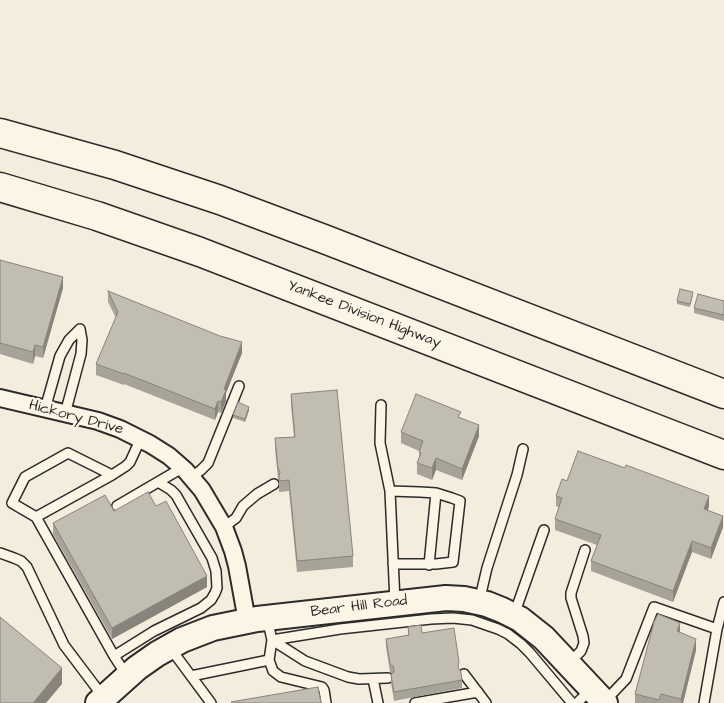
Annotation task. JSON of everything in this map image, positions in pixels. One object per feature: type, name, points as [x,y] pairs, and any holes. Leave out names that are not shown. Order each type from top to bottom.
[{"type":"highway","points":[[0,133],[116,165],[220,200],[724,394]]},
{"type":"highway","name":"Yankee Division Highway","points":[[0,187],[97,216],[200,252],[724,455]]},
{"type":"street","name":"Hickory Drive","points":[[0,398],[109,425],[141,438],[160,450],[187,472],[210,501],[224,527],[237,566],[262,626]]},
{"type":"street","name":"Bear Hill Road","points":[[102,701],[127,676],[146,661],[169,647],[213,628],[262,626],[395,603],[446,598],[479,602],[514,616],[537,632],[568,664],[594,699]]},
{"type":"lane","points":[[45,409],[60,356],[69,340],[80,329],[82,340],[81,354],[65,414]]},
{"type":"lane","points":[[116,506],[158,482],[187,472],[201,470],[208,463],[239,386]]},
{"type":"lane","points":[[381,405],[380,443],[390,491],[395,603]]},
{"type":"lane","points":[[36,517],[126,466],[130,462],[141,438]]},
{"type":"lane","points":[[479,602],[487,568],[517,475],[523,449]]},
{"type":"lane","points":[[112,475],[68,453],[26,477],[12,504],[36,517],[127,676]]},
{"type":"lane","points":[[114,656],[154,632],[201,608],[211,600],[217,588],[216,571],[212,558],[176,495],[158,482]]},
{"type":"lane","points":[[224,527],[236,518],[243,506],[257,494],[274,484]]},
{"type":"lane","points":[[390,491],[436,493],[460,501],[453,562],[393,564]]},
{"type":"lane","points":[[428,564],[436,493]]},
{"type":"lane","points":[[514,616],[544,530]]},
{"type":"lane","points":[[568,664],[581,651],[584,644],[570,592],[585,550]]},
{"type":"lane","points":[[0,553],[21,561],[27,567],[64,645],[102,701]]},
{"type":"lane","points":[[704,703],[724,602]]},
{"type":"lane","points":[[594,699],[626,678],[654,607],[717,630]]},
{"type":"lane","points":[[262,626],[340,629],[431,619],[453,618],[472,620],[498,628],[521,644],[572,703]]},
{"type":"lane","points":[[262,626],[273,671],[281,677],[322,686],[326,703]]},
{"type":"lane","points":[[262,626],[298,657],[313,665],[353,678],[388,678]]},
{"type":"lane","points":[[169,647],[211,703]]},
{"type":"lane","points":[[191,676],[269,660]]},
{"type":"lane","points":[[464,674],[486,703]]},
{"type":"lane","points":[[373,679],[378,703]]},
{"type":"lane","points":[[415,703],[478,692]]},
{"type":"building","points":[[0,260],[63,277],[43,347],[35,345],[33,352],[0,343]]},
{"type":"building","points":[[680,289],[693,292],[690,304],[677,301]]},
{"type":"building","points":[[108,291],[220,336],[242,342],[224,389],[226,390],[221,402],[218,401],[215,409],[96,364],[118,312]]},
{"type":"building","points":[[698,294],[724,301],[724,315],[694,308]]},
{"type":"building","points":[[337,390],[353,556],[297,561],[289,480],[279,481],[280,472],[275,438],[295,437],[291,394]]},
{"type":"building","points":[[416,394],[461,412],[458,417],[479,425],[462,469],[436,458],[432,468],[417,463],[423,441],[401,432]]},
{"type":"building","points":[[238,402],[249,407],[245,419],[233,415]]},
{"type":"building","points":[[578,451],[625,468],[626,465],[709,496],[704,509],[723,516],[711,548],[692,541],[673,591],[591,561],[601,535],[555,519],[562,498],[556,496],[562,479],[567,481]]},
{"type":"building","points":[[148,492],[156,506],[166,501],[207,576],[112,628],[53,523],[105,495],[114,511]]},
{"type":"building","points":[[658,614],[680,623],[677,631],[696,639],[681,699],[661,694],[659,700],[635,694],[654,622]]},
{"type":"building","points":[[0,617],[62,668],[33,703],[0,703]]},
{"type":"building","points":[[421,625],[422,633],[454,628],[459,662],[458,667],[462,680],[394,692],[391,675],[394,669],[390,664],[386,639],[409,635],[408,627]]},
{"type":"building","points":[[318,687],[321,703],[231,702]]}]
